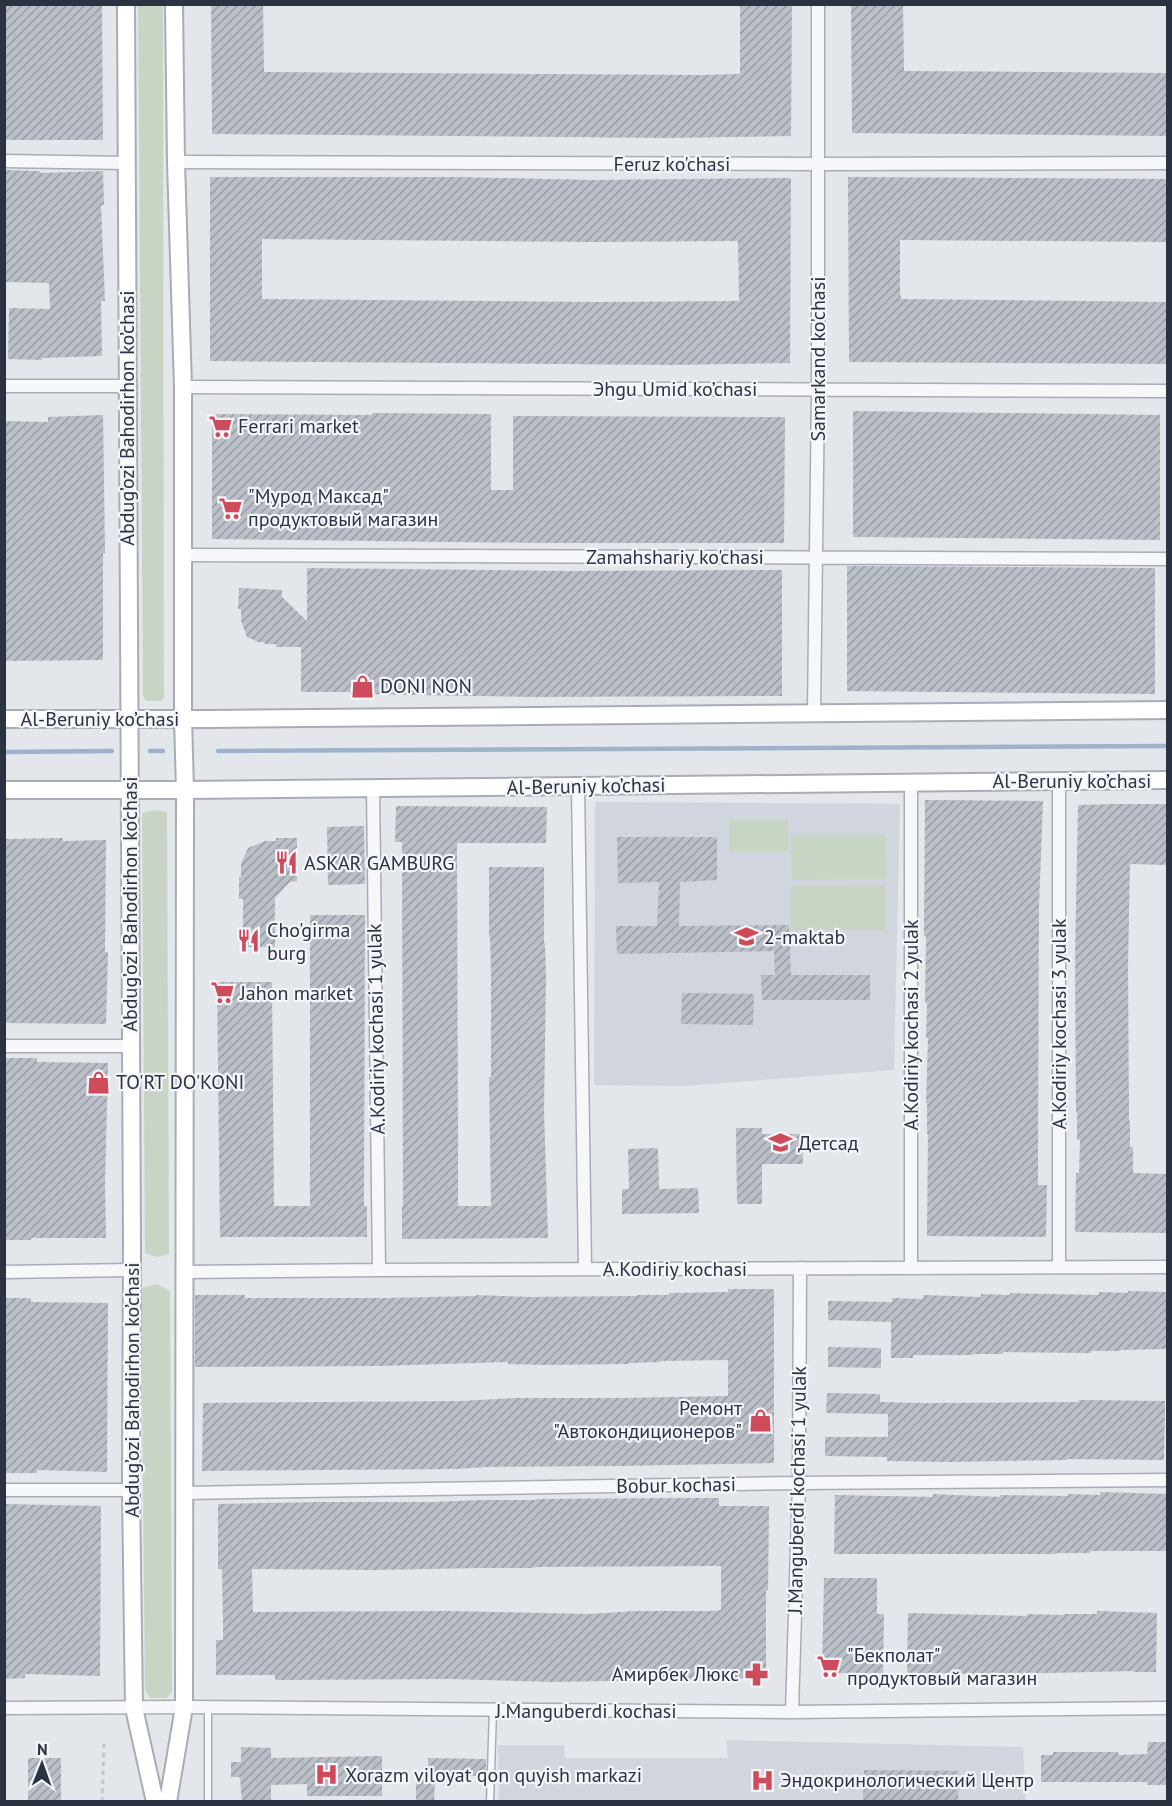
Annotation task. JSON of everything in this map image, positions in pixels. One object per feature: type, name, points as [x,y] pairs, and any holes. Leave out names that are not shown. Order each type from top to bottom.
[{"type":"main road","name":"Abdug’ozi Bahodirhon ko’chasi","points":[[126,4],[131,1490],[134,1708],[155,1802]]},
{"type":"main road","points":[[168,1802],[184,1707],[183,387],[174,4]]},
{"type":"main road","name":"Al-Beruniy ko’chasi","points":[[4,718],[129,719],[1167,710]]},
{"type":"main road","name":"Al-Beruniy ko’chasi","points":[[4,790],[1167,780]]},
{"type":"street","name":"Samarkand ko'chasi","points":[[814,713],[818,390],[818,4]]},
{"type":"street","points":[[4,161],[126,163]]},
{"type":"street","name":"Feruz ko'chasi","points":[[176,162],[1167,163]]},
{"type":"street","points":[[4,386],[127,386]]},
{"type":"street","name":"Эhgu Umid ko’chasi","points":[[183,387],[1167,392]]},
{"type":"street","name":"Zamahshariy ko'chasi","points":[[182,555],[1167,559]]},
{"type":"street","name":"A.Kodiriy kochasi 2 yulak","points":[[911,782],[911,1268]]},
{"type":"street","name":"A.Kodiriy kochasi 3 yulak","points":[[1059,782],[1059,1267]]},
{"type":"street","points":[[578,786],[585,1269]]},
{"type":"street","name":"A.Kodiriy kochasi 1 yulak","points":[[373,788],[379,1270]]},
{"type":"street","points":[[4,1046],[131,1046]]},
{"type":"street","name":"A.Kodiriy kochasi","points":[[183,1272],[1167,1267]]},
{"type":"street","name":"J.Manguberdi kochasi 1 yulak","points":[[792,1712],[799,1483],[800,1268]]},
{"type":"street","points":[[4,1272],[131,1270]]},
{"type":"street","name":"Bobur kochasi","points":[[184,1493],[799,1483],[1167,1480]]},
{"type":"street","points":[[4,1490],[131,1490]]},
{"type":"street","name":"J.Manguberdi kochasi","points":[[4,1708],[208,1707],[792,1712],[1167,1708]]},
{"type":"lane","points":[[208,1707],[208,1802]]},
{"type":"lane","points":[[490,1802],[493,1710]]},
{"type":"path","points":[[102,1802],[104,1744]]},
{"type":"shaded area","name":"2-maktab","points":[[595,802],[900,804],[894,1070],[684,1086],[594,1085]]},
{"type":"shaded area","name":"Эндокринологический Центр","points":[[726,1740],[1023,1747],[1026,1801],[499,1801],[498,1745],[564,1745],[565,1758],[728,1758]]},
{"type":"green space","points":[[138,5],[163,5],[164,697],[161,701],[146,701],[143,695]]},
{"type":"green space","points":[[155,810],[167,812],[169,1254],[157,1257],[145,1253],[142,813]]},
{"type":"green space","points":[[729,820],[788,820],[788,851],[729,851]]},
{"type":"green space","points":[[791,835],[885,835],[886,879],[792,880]]},
{"type":"green space","points":[[885,885],[885,930],[791,930],[791,886]]},
{"type":"green space","points":[[157,1284],[170,1291],[172,1691],[167,1698],[150,1698],[145,1690],[141,1288]]},
{"type":"building","points":[[4,4],[102,4],[103,140],[6,140],[6,16],[4,16]]},
{"type":"building","points":[[211,4],[263,4],[264,72],[701,75],[740,74],[740,4],[792,4],[791,136],[669,138],[212,134]]},
{"type":"building","points":[[851,4],[903,4],[904,71],[1167,73],[1167,136],[852,133]]},
{"type":"building","points":[[6,170],[40,171],[40,173],[103,171],[104,205],[101,205],[105,301],[101,301],[102,356],[42,358],[42,360],[8,359],[9,308],[50,309],[49,283],[5,282]]},
{"type":"building","points":[[210,177],[459,177],[591,180],[791,178],[790,363],[668,365],[210,361]],"holes":[[[262,239],[738,241],[739,301],[262,299]]]},
{"type":"building","points":[[848,177],[1167,179],[1167,242],[900,240],[900,292],[901,299],[1167,302],[1167,364],[849,362]]},
{"type":"building","points":[[853,411],[1160,415],[1160,540],[853,537]]},
{"type":"building","points":[[372,413],[491,414],[491,490],[513,490],[513,416],[785,417],[784,543],[212,539],[212,414],[372,415]]},
{"type":"building","points":[[103,415],[105,553],[103,553],[103,660],[4,661],[4,421],[48,422],[48,417]]},
{"type":"building","points":[[847,566],[1155,568],[1155,694],[847,691]]},
{"type":"building","points":[[307,568],[568,571],[782,570],[782,696],[537,697],[301,692],[301,647],[276,647],[276,644],[265,644],[247,637],[241,621],[241,609],[238,609],[239,588],[282,590],[282,597],[307,621]]},
{"type":"building","points":[[925,800],[1043,801],[1039,906],[1038,1185],[1047,1185],[1046,1237],[927,1236],[928,1038],[926,1038],[927,1003],[925,1002],[926,936],[924,936]]},
{"type":"building","points":[[1167,804],[1167,865],[1130,864],[1128,966],[1129,1121],[1130,1147],[1133,1147],[1133,1173],[1167,1174],[1167,1233],[1075,1232],[1076,1173],[1079,1173],[1080,1140],[1077,1140],[1076,1112],[1075,956],[1078,805]]},
{"type":"building","points":[[396,806],[547,807],[546,843],[457,843],[458,1206],[491,1206],[489,867],[544,867],[546,977],[544,1110],[548,1238],[402,1239],[402,842],[395,842]]},
{"type":"building","points":[[364,826],[365,884],[328,885],[327,827]]},
{"type":"building","points":[[617,837],[717,837],[717,880],[680,882],[679,926],[789,925],[791,975],[870,975],[870,1000],[762,1000],[761,975],[775,975],[774,951],[617,954],[616,926],[657,926],[659,882],[618,883]]},
{"type":"building","points":[[63,838],[63,841],[106,840],[105,952],[108,952],[106,1024],[6,1023],[4,839]]},
{"type":"building","points":[[276,838],[297,838],[297,881],[290,882],[275,898],[275,947],[243,947],[243,899],[239,899],[241,864],[248,848],[265,841],[276,841]]},
{"type":"building","points":[[310,915],[365,915],[364,1206],[367,1206],[367,1237],[220,1237],[217,982],[272,982],[274,1206],[310,1206]]},
{"type":"building","points":[[682,993],[754,994],[753,1025],[681,1024]]},
{"type":"building","points":[[5,1058],[37,1058],[37,1062],[108,1063],[106,1238],[4,1240]]},
{"type":"building","points":[[736,1128],[762,1128],[762,1134],[802,1134],[803,1164],[762,1164],[762,1204],[737,1204]]},
{"type":"building","points":[[658,1148],[659,1189],[698,1188],[699,1213],[622,1214],[622,1189],[629,1189],[628,1149]]},
{"type":"building","points":[[728,1289],[774,1289],[774,1463],[202,1471],[203,1403],[728,1396],[728,1360],[629,1364],[542,1365],[508,1364],[508,1362],[379,1366],[195,1367],[195,1295],[245,1295],[245,1298],[384,1298],[476,1295],[637,1296],[728,1292]]},
{"type":"building","points":[[1128,1291],[1167,1292],[1167,1349],[1091,1351],[1091,1353],[1003,1352],[1003,1354],[913,1355],[913,1358],[891,1358],[891,1322],[828,1320],[828,1301],[892,1302],[892,1298],[923,1299],[923,1295],[981,1297],[981,1294],[1010,1295],[1010,1293],[1099,1295],[1099,1292],[1128,1293]]},
{"type":"building","points":[[4,1298],[31,1298],[31,1302],[108,1303],[107,1472],[37,1470],[37,1473],[5,1473]]},
{"type":"building","points":[[828,1347],[881,1348],[881,1368],[828,1367]]},
{"type":"building","points":[[827,1393],[880,1394],[880,1402],[922,1403],[1165,1401],[1164,1460],[1067,1459],[950,1462],[887,1461],[887,1457],[825,1456],[825,1437],[888,1437],[888,1414],[826,1413]]},
{"type":"building","points":[[1100,1492],[1167,1494],[1167,1551],[1090,1551],[1090,1553],[1056,1554],[834,1554],[835,1495],[933,1497],[933,1494],[1000,1497],[1000,1495],[1100,1495]]},
{"type":"building","points":[[719,1498],[719,1506],[769,1506],[766,1678],[555,1682],[449,1679],[275,1680],[275,1675],[216,1675],[216,1640],[223,1640],[222,1569],[218,1569],[218,1504]],"holes":[[[721,1566],[721,1610],[590,1614],[446,1611],[253,1612],[252,1569]]]},
{"type":"building","points":[[4,1504],[101,1506],[100,1676],[25,1674],[25,1678],[4,1679]]},
{"type":"building","points":[[824,1578],[877,1578],[877,1614],[884,1614],[883,1673],[822,1673]]},
{"type":"building","points":[[1097,1611],[1157,1613],[1156,1672],[907,1673],[908,1613],[1027,1616],[1027,1614],[1097,1614]]},
{"type":"building","points":[[1148,1742],[1167,1742],[1167,1785],[1147,1785],[1147,1782],[1041,1782],[1041,1755],[1053,1755],[1053,1752],[1147,1754]]},
{"type":"building","points":[[241,1747],[271,1748],[271,1758],[382,1756],[382,1796],[307,1796],[307,1784],[271,1785],[271,1802],[242,1802],[240,1777],[231,1777],[231,1762],[241,1762]]},
{"type":"building","points":[[28,1758],[61,1758],[61,1802],[28,1802]]},
{"type":"building","points":[[428,1758],[486,1759],[486,1776],[428,1775]]},
{"type":"building","points":[[864,1770],[959,1771],[958,1802],[863,1802]]},
{"type":"building","points":[[416,1779],[435,1779],[434,1802],[416,1802]]},
{"type":"waterway","points":[[218,751],[1168,746]]},
{"type":"waterway","points":[[4,752],[112,751]]},
{"type":"waterway","points":[[150,751],[163,751]]},
{"type":"place","name":"Ferrari market","points":[[220,426]]},
{"type":"place","name":"\"Мурод Максад\" продуктовый магазин","points":[[230,508]]},
{"type":"place","name":"DONI NON","points":[[362,686]]},
{"type":"place","name":"ASKAR GAMBURG","points":[[286,863]]},
{"type":"place","name":"2-maktab","points":[[746,937]]},
{"type":"place","name":"Cho'girma burg","points":[[249,941]]},
{"type":"place","name":"Jahon market","points":[[222,993]]},
{"type":"place","name":"TO'RT DO'KONI","points":[[98,1082]]},
{"type":"place","name":"Детсад","points":[[780,1143]]},
{"type":"place","name":"Ремонт \"Автокондиционеров\"","points":[[760,1420]]},
{"type":"place","name":"\"Бекполат\" продуктовый магазин","points":[[829,1667]]},
{"type":"place","name":"Амирбек Люкс","points":[[757,1674]]},
{"type":"place","name":"Xorazm viloyat qon quyish markazi","points":[[327,1775]]},
{"type":"place","name":"Эндокринологический Центр","points":[[762,1780]]}]
